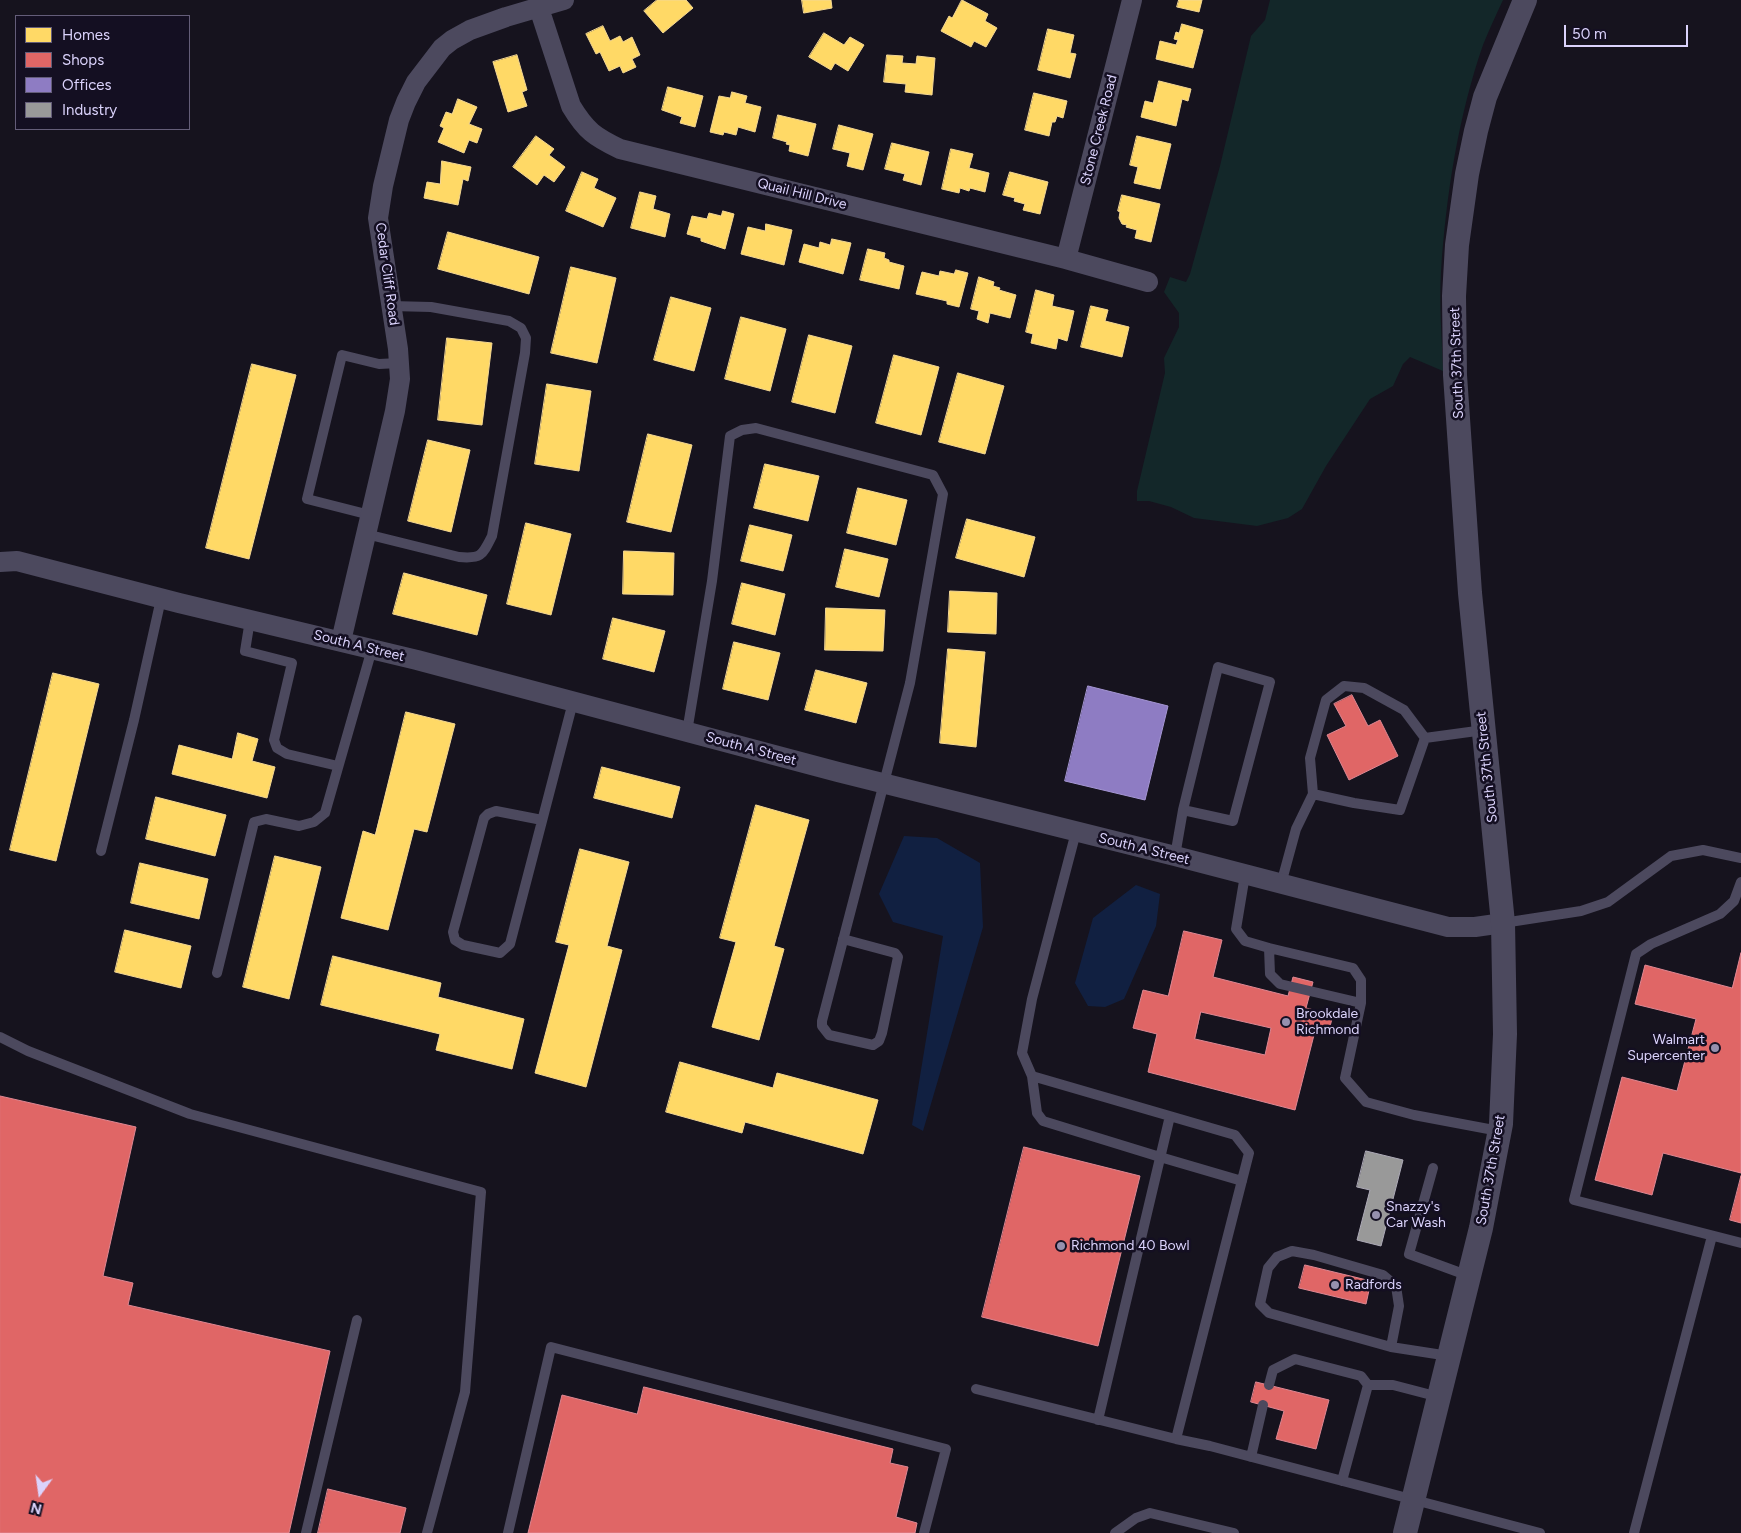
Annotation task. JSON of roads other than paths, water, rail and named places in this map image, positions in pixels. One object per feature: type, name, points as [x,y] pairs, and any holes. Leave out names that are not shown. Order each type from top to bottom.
[{"type":"street","name":"Cedar Cliff Road","points":[[341,641],[395,411],[400,379],[392,306],[378,218],[382,186],[399,120],[416,82],[442,48],[452,40],[470,30],[564,0]]},
{"type":"street","name":"Stone Creek Road","points":[[1066,259],[1132,0]]},
{"type":"street","name":"South 37th Street","points":[[1405,1533],[1481,1228],[1499,1131],[1505,1034],[1503,923],[1470,593],[1455,375],[1455,279],[1457,245],[1466,174],[1476,130],[1485,97],[1525,0]]},
{"type":"street","name":"Quail Hill Drive","points":[[539,8],[571,106],[579,120],[595,137],[605,142],[636,153],[1066,259],[1148,282]]},
{"type":"street","name":"South A Street","points":[[0,562],[17,561],[161,599],[341,641],[884,783],[1448,927],[1475,927],[1503,923]]},
{"type":"lane","points":[[392,306],[430,307],[508,321],[521,328],[526,338],[525,353],[492,536],[484,553],[473,558],[459,557],[368,524],[307,499],[342,355],[379,364],[399,363]]},
{"type":"lane","points":[[687,732],[712,581],[730,436],[742,430],[756,428],[933,476],[943,494],[910,683],[843,939],[822,1021],[822,1026],[829,1035],[873,1045],[879,1041],[882,1033],[898,957],[890,951],[843,939]]},
{"type":"lane","points":[[101,851],[134,720],[161,599]]},
{"type":"lane","points":[[250,620],[245,651],[292,664],[274,740],[277,748],[287,754],[338,766]]},
{"type":"lane","points":[[217,973],[254,822],[266,819],[298,826],[314,822],[325,813],[372,649]]},
{"type":"lane","points":[[1174,856],[1183,810],[1218,667],[1270,682],[1233,821],[1183,810]]},
{"type":"lane","points":[[1281,884],[1296,829],[1313,794],[1310,758],[1326,700],[1344,686],[1364,688],[1404,710],[1425,738]]},
{"type":"lane","points":[[542,820],[496,811],[484,818],[453,932],[455,940],[463,945],[500,954],[510,944],[542,820],[572,702]]},
{"type":"lane","points":[[1425,738],[1484,730]]},
{"type":"lane","points":[[1313,794],[1400,810],[1425,738]]},
{"type":"lane","points":[[1076,832],[1032,999],[1022,1053],[1032,1076],[1037,1113],[1044,1121],[1242,1181]]},
{"type":"lane","points":[[1503,923],[1581,911],[1608,902],[1671,856],[1703,850],[1741,858]]},
{"type":"lane","points":[[1245,875],[1236,929],[1245,941],[1353,968],[1361,980],[1362,1003],[1345,1078],[1366,1102],[1414,1115],[1499,1131]]},
{"type":"lane","points":[[1741,882],[1734,901],[1720,914],[1651,944],[1636,954],[1574,1200],[1741,1244]]},
{"type":"lane","points":[[1269,948],[1270,974],[1280,984],[1362,1003]]},
{"type":"lane","points":[[0,1037],[28,1051],[190,1114],[481,1192],[465,1392],[427,1533]]},
{"type":"lane","points":[[1032,1076],[1235,1135],[1249,1153],[1176,1439]]},
{"type":"lane","points":[[1098,1420],[1170,1116]]},
{"type":"lane","points":[[1433,1168],[1409,1254],[1469,1276]]},
{"type":"lane","points":[[1634,1533],[1712,1236]]},
{"type":"lane","points":[[1391,1346],[1399,1306],[1396,1286],[1383,1274],[1314,1255],[1292,1251],[1277,1257],[1268,1268],[1260,1304],[1269,1314],[1391,1346],[1449,1356]]},
{"type":"lane","points":[[306,1533],[357,1320]]},
{"type":"lane","points":[[508,1533],[551,1347],[946,1449],[924,1533]]},
{"type":"lane","points":[[1269,1385],[1273,1370],[1295,1359],[1361,1376],[1368,1385]]},
{"type":"lane","points":[[1368,1385],[1393,1385],[1439,1396]]},
{"type":"lane","points":[[1342,1481],[1368,1385]]},
{"type":"lane","points":[[976,1389],[1251,1457],[1540,1533]]},
{"type":"lane","points":[[1251,1457],[1263,1405]]},
{"type":"lane","points":[[1115,1533],[1136,1518],[1150,1513],[1234,1533]]},
{"type":"water","points":[[904,836],[937,838],[980,863],[983,927],[923,1131],[912,1125],[943,936],[893,922],[879,894]]},
{"type":"water","points":[[1136,885],[1160,894],[1156,926],[1124,999],[1105,1007],[1088,1006],[1075,983],[1093,918]]},
{"type":"place","name":"Brookdale Richmond","points":[[1286,1022]]},
{"type":"place","name":"Walmart Supercenter","points":[[1715,1048]]},
{"type":"place","name":"Snazzy's Car Wash","points":[[1376,1215]]},
{"type":"place","name":"Richmond 40 Bowl","points":[[1061,1246]]},
{"type":"place","name":"Radfords","points":[[1335,1285]]}]
